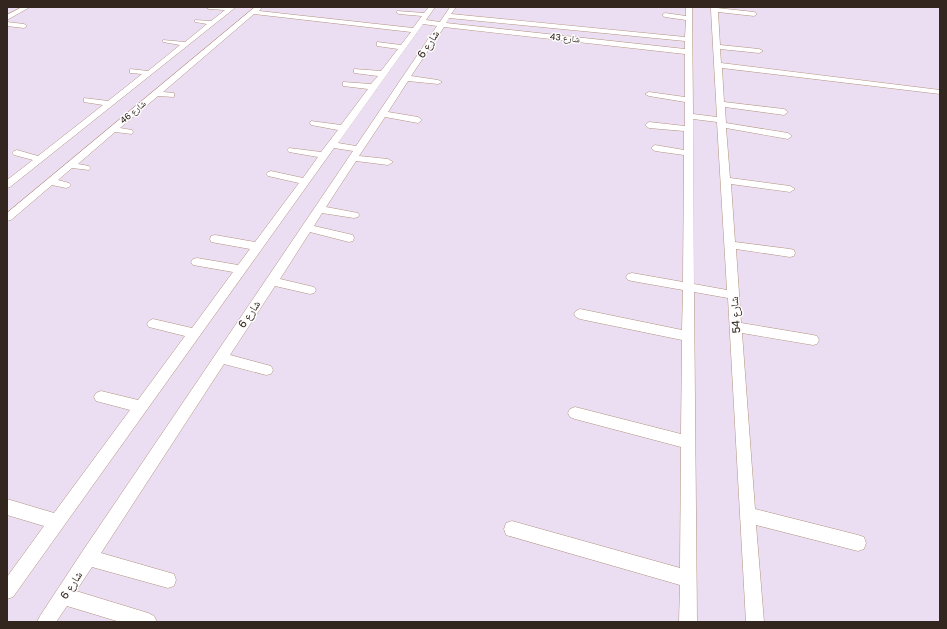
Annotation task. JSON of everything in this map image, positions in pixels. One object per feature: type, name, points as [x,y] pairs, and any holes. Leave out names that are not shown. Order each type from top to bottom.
[{"type":"lane","points":[[7,18],[28,7]]},
{"type":"lane","points":[[209,7],[232,8]]},
{"type":"lane","name":"شارع 46","points":[[7,185],[232,8]]},
{"type":"lane","points":[[256,9],[423,19],[447,16]]},
{"type":"lane","name":"شارع 46","points":[[9,214],[50,182],[256,9]]},
{"type":"lane","points":[[714,9],[754,14]]},
{"type":"lane","name":"شارع 54","points":[[714,9],[755,622]]},
{"type":"lane","points":[[399,12],[423,19]]},
{"type":"lane","points":[[665,15],[689,13],[688,622]]},
{"type":"lane","name":"شارع 6","points":[[46,622],[447,16]]},
{"type":"lane","name":"شارع 43","points":[[447,16],[689,39]]},
{"type":"lane","name":"شارع 43","points":[[447,16],[514,35],[535,35],[577,42],[689,52]]},
{"type":"lane","name":"شارع 6","points":[[7,591],[13,572],[56,522],[423,19]]},
{"type":"lane","points":[[197,21],[213,23]]},
{"type":"lane","points":[[7,24],[24,26]]},
{"type":"lane","points":[[233,28],[246,30]]},
{"type":"lane","points":[[531,44],[535,35]]},
{"type":"lane","points":[[165,41],[186,44]]},
{"type":"lane","points":[[380,44],[402,47]]},
{"type":"lane","points":[[717,47],[759,51]]},
{"type":"lane","points":[[171,56],[197,59]]},
{"type":"lane","points":[[718,65],[940,92]]},
{"type":"lane","points":[[186,68],[198,70]]},
{"type":"lane","points":[[133,71],[149,73]]},
{"type":"lane","points":[[357,71],[383,74]]},
{"type":"lane","points":[[406,78],[438,82]]},
{"type":"lane","points":[[346,84],[373,88]]},
{"type":"lane","points":[[156,93],[171,95]]},
{"type":"lane","points":[[649,94],[689,100]]},
{"type":"lane","points":[[87,100],[111,104]]},
{"type":"lane","points":[[721,104],[784,112]]},
{"type":"lane","points":[[382,114],[418,120]]},
{"type":"lane","points":[[689,116],[788,136]]},
{"type":"lane","points":[[314,123],[344,128]]},
{"type":"lane","points":[[649,125],[688,129]]},
{"type":"lane","points":[[113,129],[129,132]]},
{"type":"lane","points":[[331,145],[356,154],[388,162]]},
{"type":"lane","points":[[655,148],[689,153]]},
{"type":"lane","points":[[292,150],[324,155]]},
{"type":"lane","points":[[17,153],[41,158]]},
{"type":"lane","points":[[70,165],[86,168]]},
{"type":"lane","points":[[270,174],[305,181]]},
{"type":"lane","points":[[726,180],[790,189]]},
{"type":"lane","points":[[50,182],[66,185]]},
{"type":"lane","points":[[319,209],[354,214]]},
{"type":"lane","points":[[306,228],[349,238]]},
{"type":"lane","points":[[215,239],[257,246]]},
{"type":"lane","points":[[730,245],[790,253]]},
{"type":"lane","points":[[198,262],[241,269]]},
{"type":"lane","points":[[632,277],[733,295]]},
{"type":"lane","points":[[272,281],[310,290]]},
{"type":"lane","points":[[580,314],[688,336]]},
{"type":"lane","points":[[152,324],[194,333]]},
{"type":"lane","points":[[735,327],[813,340]]},
{"type":"lane","points":[[221,358],[266,370]]},
{"type":"lane","points":[[102,397],[140,407]]},
{"type":"lane","points":[[575,413],[688,442]]},
{"type":"lane","points":[[7,507],[56,522]]},
{"type":"lane","points":[[748,515],[858,543]]},
{"type":"lane","points":[[512,529],[688,579]]},
{"type":"lane","points":[[88,558],[168,580]]},
{"type":"lane","points":[[63,596],[148,622]]},
{"type":"shaded area","points":[[7,7],[940,7],[940,622],[7,622]]}]
